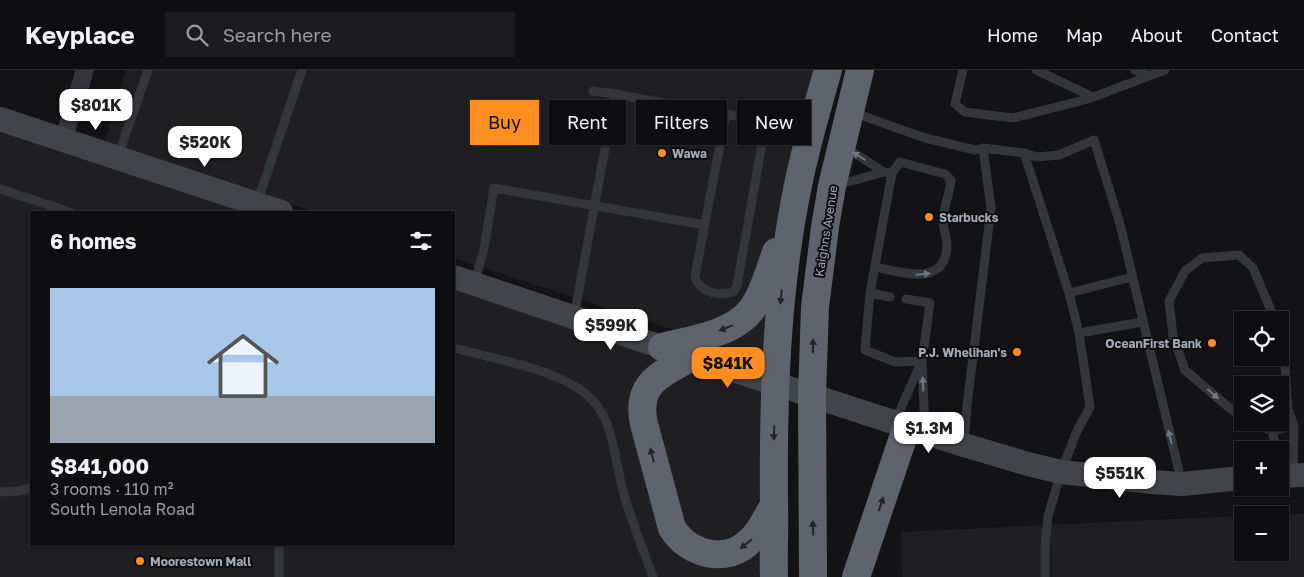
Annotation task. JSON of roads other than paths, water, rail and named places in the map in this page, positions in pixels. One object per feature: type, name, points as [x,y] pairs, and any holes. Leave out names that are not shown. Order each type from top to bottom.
[{"type":"highway","points":[[811,129],[828,70]]},
{"type":"highway","name":"Kaighns Avenue","points":[[813,577],[812,395],[815,307],[832,186],[860,70]]},
{"type":"highway","points":[[774,577],[773,468],[775,384],[780,303],[796,196],[807,145]]},
{"type":"highway","points":[[662,347],[728,328],[748,314],[761,293],[796,196]]},
{"type":"highway","points":[[692,357],[651,382],[642,401],[644,424],[672,528],[681,540],[698,551],[713,554],[728,553],[737,550],[751,541],[774,504]]},
{"type":"highway","points":[[856,577],[909,427]]},
{"type":"street","points":[[63,140],[85,70]]},
{"type":"street","points":[[0,119],[255,208],[274,211]]},
{"type":"street","points":[[464,281],[964,445],[1061,472],[1182,484],[1234,479]]},
{"type":"lane","points":[[117,159],[148,70]]},
{"type":"lane","points":[[255,208],[302,70]]},
{"type":"lane","points":[[963,70],[955,104],[965,112],[1013,118],[1093,97],[1165,70]]},
{"type":"lane","points":[[1036,70],[1093,97]]},
{"type":"lane","points":[[1136,70],[1149,76]]},
{"type":"lane","points":[[593,91],[650,100]]},
{"type":"lane","points":[[574,318],[615,94]]},
{"type":"lane","points":[[849,110],[925,138],[975,150],[983,148],[1038,156],[1059,155],[1094,140],[1120,224],[1182,484]]},
{"type":"lane","points":[[720,145],[695,276],[697,282],[704,290],[725,295],[733,292],[737,286],[762,145]]},
{"type":"lane","points":[[842,145],[888,173]]},
{"type":"lane","points":[[964,445],[991,208],[983,148]]},
{"type":"lane","points":[[1024,153],[1069,292],[1079,332],[1090,407],[1077,431],[1061,472],[1048,516],[1045,577]]},
{"type":"lane","points":[[832,186],[888,173],[900,162],[945,174],[951,180],[943,221],[947,245],[939,266],[932,273],[918,275],[875,267]]},
{"type":"lane","points":[[888,173],[870,293],[865,350],[895,362],[922,361]]},
{"type":"lane","points":[[464,281],[482,259],[494,188],[705,225]]},
{"type":"lane","points":[[0,189],[67,211]]},
{"type":"lane","points":[[1234,411],[1185,370],[1174,336],[1169,301],[1185,271],[1202,258],[1238,255],[1253,268],[1271,311]]},
{"type":"lane","points":[[1069,292],[1132,276]]},
{"type":"lane","points":[[870,293],[890,297]]},
{"type":"lane","points":[[906,299],[930,303],[922,361],[909,427]]},
{"type":"lane","points":[[1079,332],[1142,322]]},
{"type":"lane","points":[[455,348],[564,381],[586,394],[600,409],[608,428],[624,494],[653,577]]},
{"type":"lane","points":[[909,427],[922,361]]},
{"type":"lane","points":[[1285,366],[1288,409],[1294,426],[1292,476]]},
{"type":"lane","points":[[1289,427],[1294,426]]},
{"type":"lane","points":[[1272,431],[1275,441]]},
{"type":"lane","points":[[0,492],[30,488]]},
{"type":"lane","points":[[279,546],[279,577]]},
{"type":"place","name":"Wawa","points":[[662,153]]},
{"type":"place","name":"Starbucks","points":[[929,217]]},
{"type":"place","name":"OceanFirst Bank","points":[[1212,343]]},
{"type":"place","name":"P.J. Whelihan's","points":[[1017,352]]},
{"type":"place","name":"Moorestown Mall","points":[[140,561]]}]
